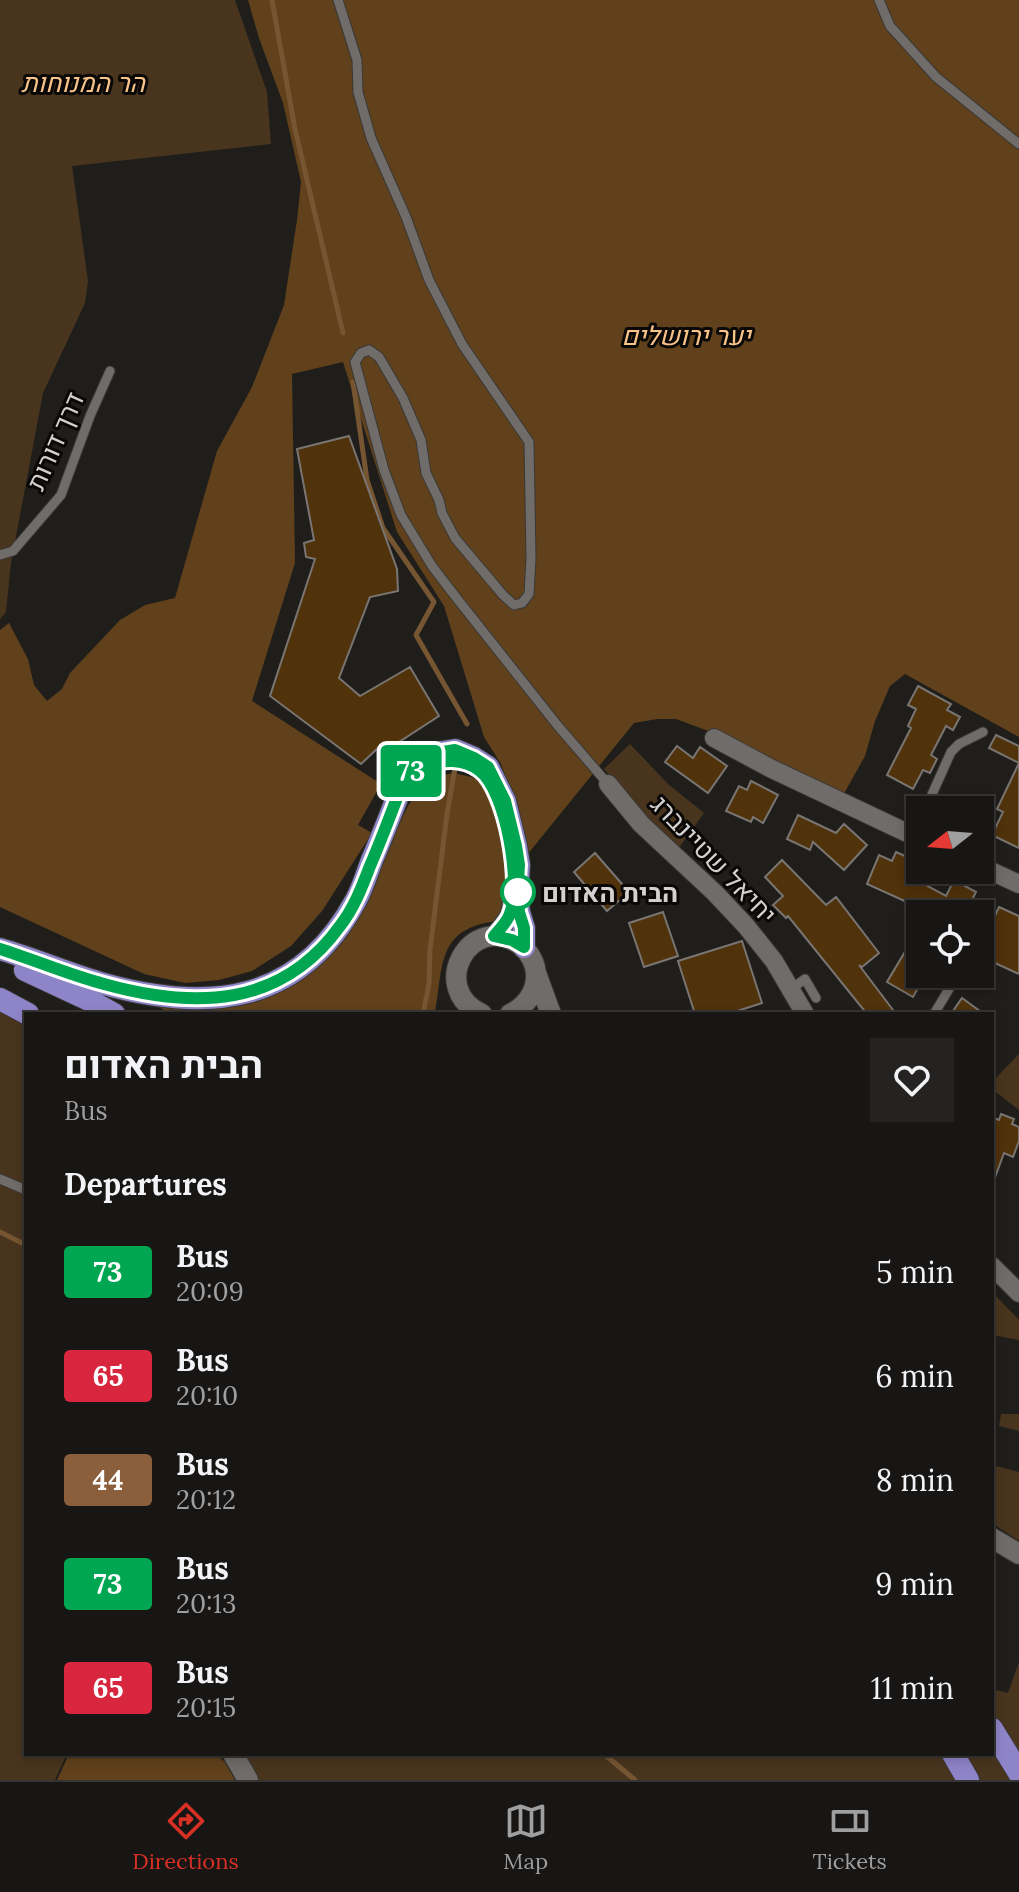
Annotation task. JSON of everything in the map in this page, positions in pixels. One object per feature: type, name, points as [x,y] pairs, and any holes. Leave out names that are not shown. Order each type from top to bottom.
[{"type":"highway","points":[[0,949],[103,984],[169,997],[220,998],[276,983],[301,968],[341,925],[357,897],[406,775],[419,762],[437,753],[455,750],[488,767],[505,801],[519,865],[517,895],[524,928],[524,947]]},
{"type":"highway","points":[[0,959],[110,1012]]},
{"type":"highway","points":[[0,999],[24,1012]]},
{"type":"highway","points":[[994,1732],[1019,1773]]},
{"type":"highway","points":[[954,1756],[968,1780]]},
{"type":"main road","points":[[454,1012],[458,964],[467,948],[494,936],[512,940],[524,947],[532,960],[550,1012]]},
{"type":"main road","points":[[514,1012],[524,1006],[531,995],[536,971]]},
{"type":"main road","points":[[456,982],[463,999],[479,1012]]},
{"type":"main road","points":[[994,1539],[1019,1554]]},
{"type":"main road","points":[[234,1756],[248,1780]]},
{"type":"street","points":[[714,738],[784,775],[906,827]]},
{"type":"street","points":[[419,762],[426,765],[440,761],[462,761],[481,771],[496,793],[512,850],[514,877],[510,915],[494,936]]},
{"type":"street","name":"יחיאל שטיינברג","points":[[608,784],[641,824],[746,926],[774,961],[804,1012]]},
{"type":"street","points":[[994,872],[1019,884]]},
{"type":"street","points":[[1005,1270],[1019,1293]]},
{"type":"lane","points":[[338,0],[357,60],[358,92],[371,138],[406,217],[429,280],[462,344],[529,442],[531,558],[529,594],[522,603],[514,605],[503,595],[455,538],[426,473],[421,440],[403,398],[379,357],[369,350],[361,353],[355,362],[384,470],[401,515],[432,566],[558,726],[608,784]]},
{"type":"lane","points":[[879,0],[890,26],[936,77],[1019,144]]},
{"type":"lane","name":"דרך דורות","points":[[0,555],[13,551],[61,495],[110,371]]},
{"type":"lane","points":[[931,796],[951,752],[959,744],[983,732]]},
{"type":"lane","points":[[791,989],[805,979],[816,998]]},
{"type":"lane","points":[[935,1012],[950,988]]},
{"type":"lane","points":[[0,1179],[24,1189]]},
{"type":"green space","name":"הר המנוחות","points":[[0,0],[235,0],[267,92],[271,144],[72,166],[88,281],[85,303],[43,393],[11,563],[6,612],[0,619]]},
{"type":"green space","name":"יער ירושלים","points":[[248,0],[1019,0],[1019,737],[905,674],[890,686],[865,756],[841,799],[719,735],[676,719],[634,723],[527,855],[501,764],[484,737],[444,606],[397,532],[343,362],[292,374],[295,563],[252,701],[381,784],[358,825],[372,833],[322,911],[291,946],[252,971],[219,980],[185,983],[144,974],[0,907],[0,630],[9,623],[28,659],[34,685],[47,701],[62,689],[70,673],[120,620],[145,605],[175,598],[217,451],[252,387],[284,305],[301,182],[283,103]]},
{"type":"green space","points":[[630,744],[668,784],[704,813],[678,849],[642,814],[604,769]]},
{"type":"green space","points":[[453,773],[472,777],[494,795],[511,861],[505,920],[483,924],[455,938],[443,962],[435,1012],[168,1012],[151,1003],[253,999],[356,913],[408,806],[417,794],[439,777]]},
{"type":"green space","points":[[0,1012],[24,1025],[24,1756],[66,1756],[55,1780],[0,1780]]},
{"type":"green space","points":[[1019,1054],[1019,1110],[994,1091],[994,1080]]},
{"type":"green space","points":[[994,1294],[1019,1320],[1019,1340],[994,1335]]},
{"type":"green space","points":[[1001,1414],[1019,1414],[1019,1431],[999,1426]]},
{"type":"green space","points":[[994,1466],[1019,1472],[1019,1541],[994,1524]]},
{"type":"green space","points":[[1019,1662],[1019,1780],[258,1780],[243,1756],[994,1756],[994,1690],[1008,1693]]},
{"type":"green space","points":[[68,1756],[218,1756],[235,1780],[57,1780]]},
{"type":"building","points":[[349,436],[397,569],[398,591],[370,597],[339,678],[360,696],[410,667],[439,716],[382,753],[379,747],[361,764],[270,696],[315,559],[306,557],[304,543],[314,540],[297,449]]},
{"type":"building","points":[[918,686],[951,704],[947,710],[960,717],[953,730],[946,726],[931,755],[937,759],[930,773],[923,770],[913,789],[887,775],[911,728],[908,726],[916,709],[908,705]]},
{"type":"building","points":[[996,735],[1019,746],[1019,763],[989,748]]},
{"type":"building","points":[[677,746],[693,758],[700,747],[727,766],[708,793],[665,762]]},
{"type":"building","points":[[1019,763],[1019,848],[994,836],[1003,812],[997,809]]},
{"type":"building","points":[[751,781],[778,795],[763,823],[753,817],[751,822],[726,811],[739,786],[747,790]]},
{"type":"building","points":[[798,815],[836,833],[844,824],[867,845],[844,870],[813,842],[810,850],[787,839]]},
{"type":"building","points":[[896,852],[906,856],[906,884],[924,884],[946,896],[952,884],[961,884],[976,892],[972,900],[906,902],[867,884],[879,855],[892,861]]},
{"type":"building","points":[[595,853],[629,892],[607,911],[574,872]]},
{"type":"building","points":[[782,860],[826,905],[836,897],[879,953],[862,967],[859,965],[894,1012],[865,1012],[788,916],[786,918],[773,905],[783,896],[765,877]]},
{"type":"building","points":[[999,907],[1019,916],[1019,974],[994,962],[994,918]]},
{"type":"building","points":[[663,912],[678,956],[644,967],[629,923]]},
{"type":"building","points":[[742,941],[762,1003],[734,1012],[694,1012],[678,961]]},
{"type":"building","points":[[906,950],[906,988],[918,988],[913,997],[887,982]]},
{"type":"building","points":[[962,998],[981,1012],[952,1012]]},
{"type":"building","points":[[1001,1114],[1014,1119],[1012,1124],[1019,1127],[1019,1141],[1013,1157],[1004,1153],[994,1180],[994,1118],[999,1120]]},
{"type":"waterway","points":[[272,0],[295,129],[343,333]]},
{"type":"waterway","points":[[353,382],[367,480],[383,528],[434,602],[416,635],[467,724]]},
{"type":"waterway","points":[[423,1012],[455,768]]},
{"type":"waterway","points":[[0,1232],[24,1244]]},
{"type":"waterway","points":[[606,1756],[635,1780]]},
{"type":"bus line","name":"73","points":[[0,949],[103,984],[169,997],[220,998],[276,983],[301,968],[341,925],[357,897],[406,775],[419,762],[437,753],[455,750],[488,767],[505,801],[519,865],[517,895],[524,928],[524,947],[506,937],[494,936],[510,915],[514,877],[512,850],[496,793],[481,771],[462,761],[440,761],[426,765]]},
{"type":"place","name":"הבית האדום","points":[[518,892]]}]
